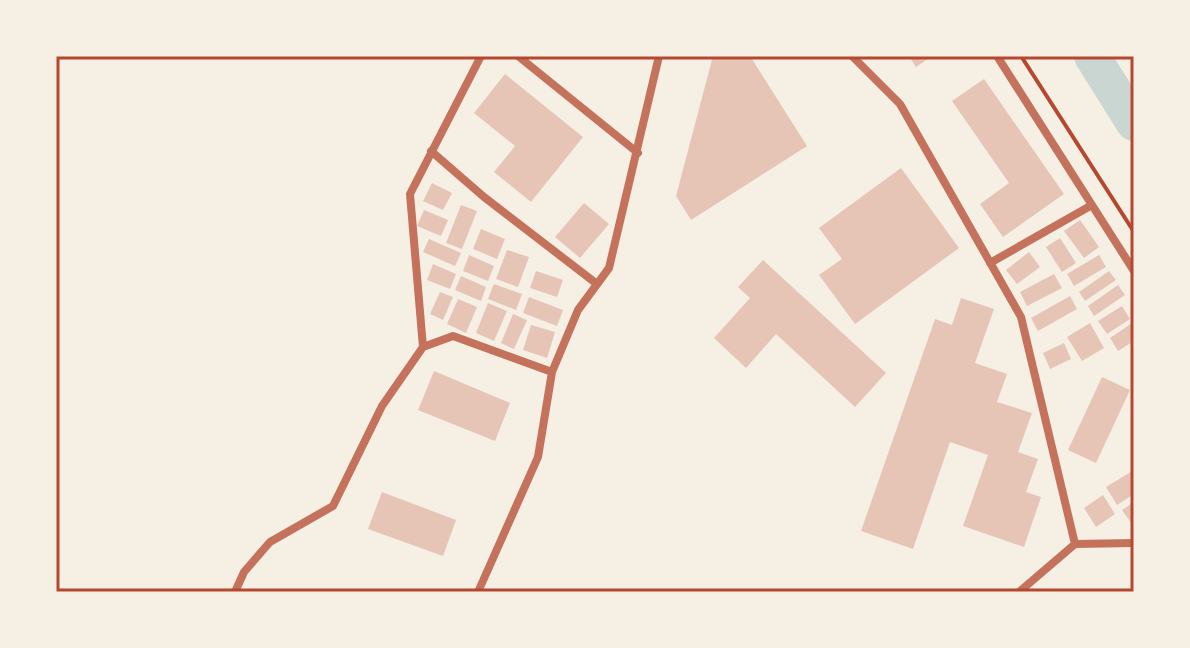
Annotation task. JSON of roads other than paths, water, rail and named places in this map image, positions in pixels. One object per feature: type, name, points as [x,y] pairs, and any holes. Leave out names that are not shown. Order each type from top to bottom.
[{"type":"street","points":[[423,347],[410,194],[481,56]]},
{"type":"street","points":[[518,56],[638,153]]},
{"type":"street","points":[[478,592],[538,457],[552,372],[578,310],[609,268],[659,56]]},
{"type":"street","points":[[852,56],[900,104],[1021,317],[1075,544]]},
{"type":"street","points":[[997,56],[1134,271]]},
{"type":"street","points":[[431,151],[484,197],[597,284]]},
{"type":"street","points":[[990,263],[1092,205]]},
{"type":"street","points":[[235,592],[244,572],[270,542],[333,506],[382,406],[423,347],[453,336],[552,372]]},
{"type":"street","points":[[1025,590],[1075,544],[1134,543]]},
{"type":"waterway","points":[[1092,56],[1134,123]]}]
